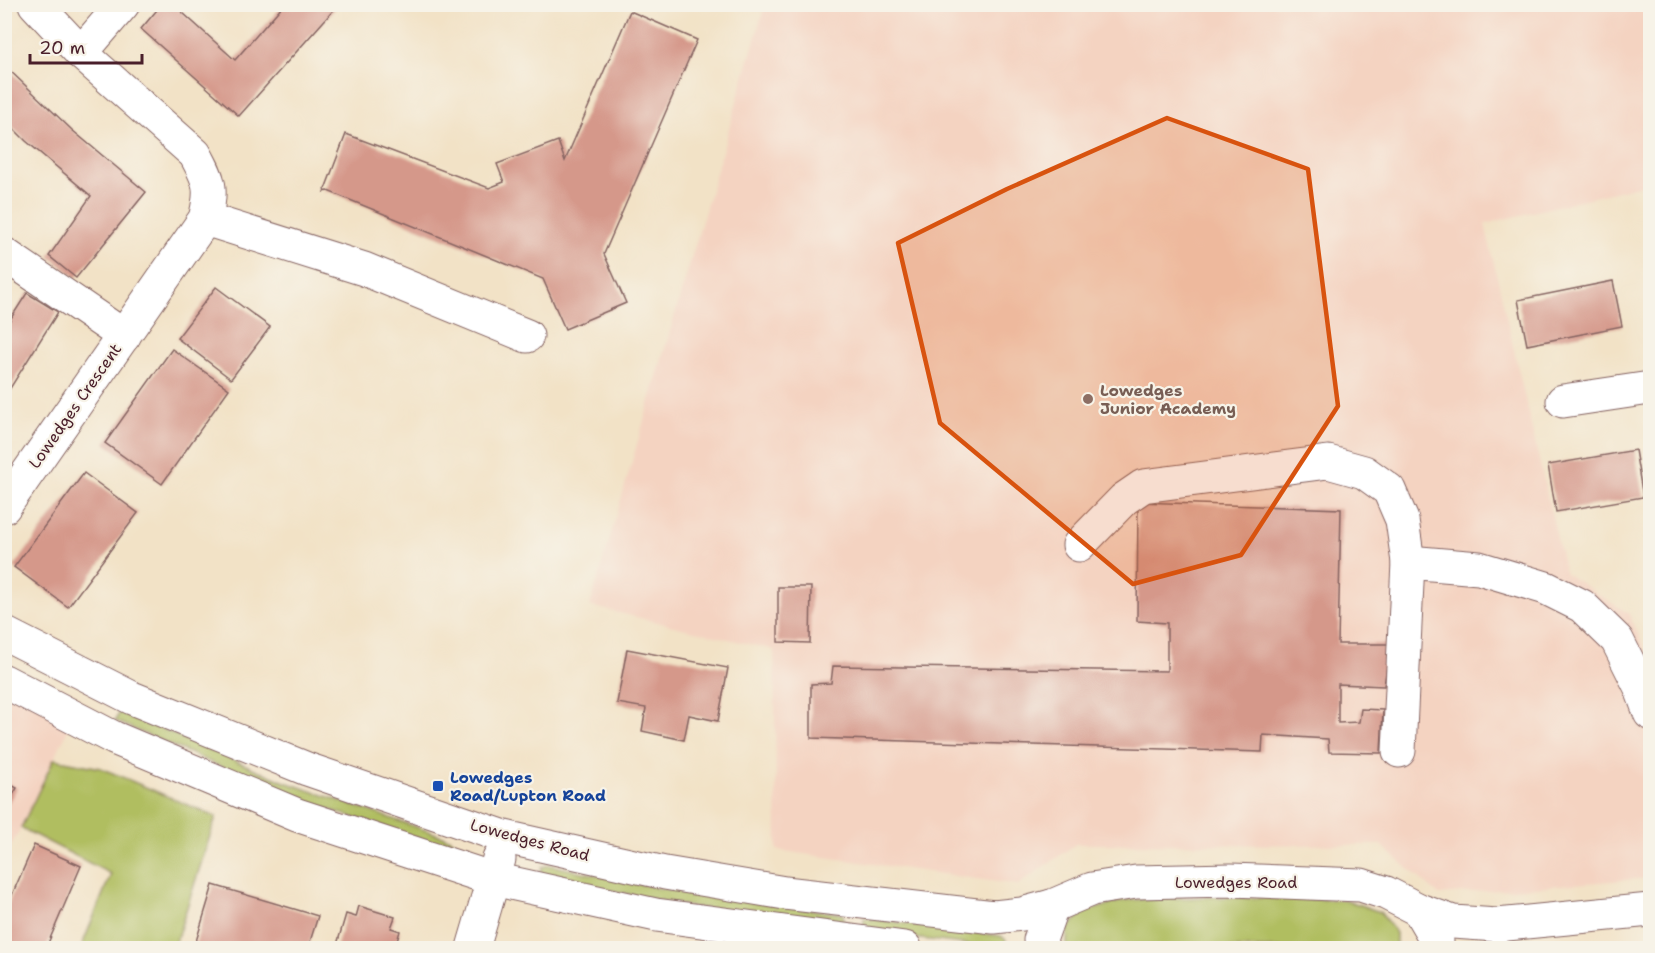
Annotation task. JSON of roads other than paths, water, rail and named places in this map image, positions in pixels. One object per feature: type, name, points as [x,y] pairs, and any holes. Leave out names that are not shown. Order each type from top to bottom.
[{"type":"street","name":"Lowedges Crescent","points":[[4,507],[205,219],[211,197],[207,175],[195,154],[81,53],[35,4]]},
{"type":"street","points":[[81,53],[123,4]]},
{"type":"street","points":[[205,219],[364,269],[527,336]]},
{"type":"street","name":"Lowedges Crescent","points":[[4,254],[124,336]]},
{"type":"street","points":[[1563,401],[1650,388]]},
{"type":"street","points":[[1079,545],[1124,499],[1143,486],[1328,462],[1364,472],[1389,490],[1402,520],[1408,562],[1399,752]]},
{"type":"street","points":[[1408,562],[1479,568],[1546,588],[1582,606],[1617,640],[1640,686],[1650,713]]},
{"type":"street","name":"Lowedges Road","points":[[4,633],[132,698],[307,770],[505,837],[665,873],[785,894],[994,916],[1022,914],[1052,906],[1092,889],[1125,884],[1231,880],[1361,885],[1386,893],[1419,910],[1453,922],[1497,925],[1650,910]]},
{"type":"street","points":[[4,681],[114,738],[297,815],[493,879],[656,915],[905,948]]},
{"type":"street","points":[[473,948],[505,837]]},
{"type":"street","points":[[1042,948],[1041,940],[1052,906]]},
{"type":"street","points":[[1419,910],[1437,941],[1436,948]]},
{"type":"place","name":"Lowedges Junior Academy","points":[[1088,399]]},
{"type":"place","name":"Lowedges Road/Lupton Road","points":[[438,786]]}]
